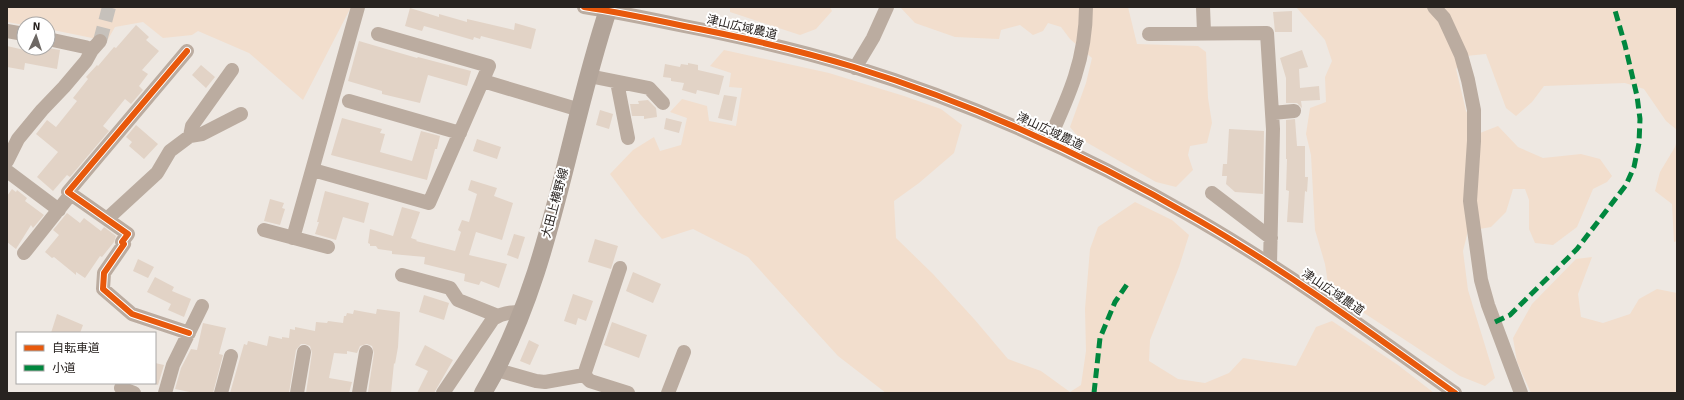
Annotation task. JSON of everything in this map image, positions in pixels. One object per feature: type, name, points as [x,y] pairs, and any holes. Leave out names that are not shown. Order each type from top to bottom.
[{"type":"main road","name":"大田上横野線","points":[[483,393],[497,370],[522,313],[539,261],[608,9]]},
{"type":"street","points":[[293,238],[358,7]]},
{"type":"street","name":"津山広域農道","points":[[584,7],[608,9],[727,34],[855,68],[960,105],[1048,142],[1132,182],[1200,220],[1328,301],[1455,393]]},
{"type":"street","points":[[855,68],[873,38],[887,7]]},
{"type":"street","points":[[1048,142],[1069,96],[1079,66],[1086,29],[1086,7]]},
{"type":"street","points":[[1203,7],[1204,32]]},
{"type":"street","points":[[1434,7],[1444,18],[1461,55],[1468,80],[1474,110],[1474,141],[1470,201],[1481,280],[1488,304],[1521,393]]},
{"type":"street","points":[[1149,34],[1204,32],[1267,33],[1272,113],[1270,264]]},
{"type":"street","points":[[313,170],[429,203],[489,66],[378,34]]},
{"type":"street","points":[[7,161],[12,136],[73,77],[86,61],[96,45],[85,47],[56,41]]},
{"type":"street","points":[[187,51],[68,192],[128,234],[122,242],[124,244],[104,273],[103,288],[132,314],[189,333]]},
{"type":"street","points":[[190,136],[192,126],[232,70]]},
{"type":"street","points":[[589,76],[649,88],[663,103]]},
{"type":"street","points":[[483,82],[580,110]]},
{"type":"street","points":[[617,82],[628,138]]},
{"type":"street","points":[[349,101],[460,133]]},
{"type":"street","points":[[1272,113],[1294,111]]},
{"type":"street","points":[[107,219],[157,173],[170,151],[190,136],[202,134],[241,114]]},
{"type":"street","points":[[7,171],[58,210]]},
{"type":"street","points":[[1212,193],[1271,238]]},
{"type":"street","points":[[24,253],[71,194]]},
{"type":"street","points":[[264,230],[328,247]]},
{"type":"street","points":[[584,375],[620,268]]},
{"type":"street","points":[[402,275],[450,288],[458,300],[498,316]]},
{"type":"street","points":[[165,393],[173,365],[202,306]]},
{"type":"street","points":[[443,393],[493,319],[498,316],[514,312],[522,313]]},
{"type":"street","points":[[297,393],[304,352]]},
{"type":"street","points":[[359,393],[366,352]]},
{"type":"street","points":[[668,393],[684,352]]},
{"type":"street","points":[[221,393],[231,356]]},
{"type":"street","points":[[497,370],[536,382],[546,382],[584,375]]},
{"type":"street","points":[[584,375],[590,381],[628,393]]},
{"type":"shaded area","points":[[7,7],[351,7],[303,100],[249,53],[198,31],[192,35],[163,38],[143,22],[115,27],[107,41],[56,31],[56,16],[16,16],[16,24],[7,22]]},
{"type":"shaded area","points":[[730,7],[830,7],[832,11],[816,29],[800,35],[730,12]]},
{"type":"shaded area","points":[[900,7],[1128,7],[1137,44],[1198,46],[1206,52],[1208,98],[1212,123],[1207,143],[1190,146],[1188,155],[1193,170],[1176,187],[1156,182],[1079,138],[1070,127],[1086,83],[1092,58],[1070,39],[1061,27],[1048,23],[1043,31],[1033,35],[1020,25],[1001,30],[999,39],[955,37],[915,23]]},
{"type":"shaded area","points":[[1296,7],[1677,7],[1677,130],[1666,121],[1644,89],[1625,83],[1544,86],[1532,102],[1516,116],[1506,108],[1486,54],[1466,56],[1456,69],[1466,111],[1480,133],[1498,126],[1518,147],[1543,158],[1581,154],[1600,159],[1612,176],[1607,182],[1593,189],[1577,227],[1553,245],[1535,243],[1529,229],[1529,200],[1525,189],[1513,189],[1506,212],[1491,227],[1468,231],[1463,251],[1468,290],[1495,378],[1485,386],[1460,376],[1329,290],[1325,264],[1315,230],[1311,155],[1306,134],[1310,108],[1326,102],[1325,77],[1332,61],[1325,40]]},
{"type":"shaded area","points":[[724,50],[829,73],[904,96],[941,109],[962,125],[954,153],[919,183],[894,201],[896,238],[933,274],[1008,359],[1041,371],[1070,392],[1081,385],[1086,351],[1085,309],[1090,249],[1098,227],[1135,202],[1172,220],[1189,235],[1179,267],[1150,340],[1149,361],[1178,379],[1205,383],[1229,373],[1243,358],[1296,366],[1316,327],[1332,321],[1398,365],[1434,393],[886,393],[838,356],[748,257],[693,229],[662,239],[640,214],[610,174],[633,150],[654,137],[660,151],[681,145],[687,118],[670,112],[682,99],[707,106],[709,121],[736,126],[742,88],[729,87],[731,73],[710,66]]},
{"type":"shaded area","points":[[1677,140],[1677,241],[1674,242],[1672,204],[1655,191],[1660,172],[1675,147]]},
{"type":"shaded area","points":[[1592,257],[1578,294],[1581,317],[1603,323],[1630,314],[1639,299],[1657,289],[1677,293],[1677,393],[1531,393],[1517,362],[1513,338],[1532,304],[1576,259]]},
{"type":"building","points":[[410,8],[439,17],[439,14],[467,22],[467,19],[514,30],[515,23],[536,29],[531,49],[481,36],[480,39],[474,37],[473,40],[424,26],[422,31],[405,26]]},
{"type":"building","points":[[1292,11],[1292,32],[1275,32],[1273,12]]},
{"type":"building","points":[[136,25],[149,37],[146,40],[159,51],[142,70],[148,74],[139,86],[143,90],[131,104],[125,99],[103,126],[109,131],[70,177],[67,175],[53,191],[37,177],[58,152],[36,134],[47,120],[56,127],[77,101],[73,98],[88,79],[86,77],[97,65],[98,66],[114,47],[116,48]]},
{"type":"building","points":[[359,41],[417,58],[418,57],[471,71],[467,86],[428,75],[420,103],[382,94],[382,91],[348,81]]},
{"type":"building","points":[[7,46],[16,48],[16,56],[56,56],[56,49],[60,50],[57,69],[25,63],[24,70],[7,67]]},
{"type":"building","points":[[1302,50],[1308,67],[1299,69],[1300,88],[1319,86],[1320,100],[1301,101],[1302,108],[1297,103],[1286,103],[1286,78],[1280,58]]},
{"type":"building","points":[[688,63],[698,65],[698,70],[724,76],[719,95],[697,90],[696,94],[682,90],[684,83],[671,81],[671,78],[663,77],[665,64],[680,67],[681,64],[688,65]]},
{"type":"building","points":[[201,65],[215,77],[206,88],[192,75]]},
{"type":"building","points":[[724,95],[737,97],[732,121],[718,118]]},
{"type":"building","points":[[648,100],[656,108],[657,117],[644,119],[644,116],[632,116],[630,104],[639,104],[638,101]]},
{"type":"building","points":[[600,110],[613,114],[609,129],[596,125]]},
{"type":"building","points":[[342,118],[382,129],[380,133],[385,134],[380,152],[412,161],[421,131],[440,136],[427,180],[331,155]]},
{"type":"building","points":[[666,118],[682,122],[679,133],[664,129]]},
{"type":"building","points":[[1295,119],[1297,146],[1305,146],[1305,177],[1308,177],[1307,192],[1305,191],[1303,223],[1287,222],[1289,191],[1286,190],[1286,120]]},
{"type":"building","points":[[136,125],[158,144],[144,159],[129,146],[132,142],[126,137]]},
{"type":"building","points":[[1229,129],[1264,131],[1263,194],[1235,192],[1226,184],[1227,176],[1222,176],[1223,164],[1227,164]]},
{"type":"building","points":[[477,139],[501,147],[497,159],[473,151]]},
{"type":"building","points":[[471,180],[497,188],[494,196],[513,203],[502,240],[476,232],[469,255],[507,264],[499,288],[481,281],[479,285],[464,281],[465,274],[424,264],[425,257],[392,254],[392,251],[378,249],[376,246],[370,246],[368,243],[370,229],[393,236],[402,207],[420,212],[411,238],[417,240],[416,241],[455,251],[461,232],[458,230],[462,220],[469,222],[477,194],[468,190]]},
{"type":"building","points":[[12,189],[16,192],[17,190],[27,198],[25,201],[44,215],[33,228],[31,225],[16,249],[7,242],[7,196]]},
{"type":"building","points":[[325,191],[369,203],[364,223],[343,217],[336,240],[315,234]]},
{"type":"building","points":[[270,199],[284,203],[282,208],[285,209],[280,225],[264,221]]},
{"type":"building","points":[[67,213],[80,223],[84,218],[101,231],[104,227],[116,236],[114,242],[102,257],[100,256],[85,278],[76,272],[76,275],[54,257],[52,258],[45,252],[59,235],[53,230]]},
{"type":"building","points":[[514,234],[525,237],[518,259],[507,255]]},
{"type":"building","points":[[595,239],[618,246],[611,269],[588,262]]},
{"type":"building","points":[[138,259],[154,267],[148,278],[133,271]]},
{"type":"building","points":[[633,272],[661,284],[653,303],[626,291]]},
{"type":"building","points":[[155,277],[174,287],[172,291],[191,299],[184,317],[168,310],[171,304],[147,292]]},
{"type":"building","points":[[573,294],[593,301],[586,321],[578,318],[576,325],[564,321]]},
{"type":"building","points":[[424,295],[449,303],[444,320],[419,312]]},
{"type":"building","points":[[377,309],[400,312],[398,347],[395,364],[394,363],[391,393],[368,392],[374,353],[372,346],[367,344],[360,346],[357,353],[347,351],[347,354],[334,353],[329,378],[352,382],[349,393],[306,393],[312,353],[310,346],[301,344],[296,350],[289,393],[230,393],[244,344],[247,345],[248,341],[267,346],[269,336],[282,339],[282,337],[289,338],[290,329],[295,330],[295,327],[315,331],[316,322],[327,323],[328,321],[343,323],[344,316],[346,316],[347,313],[353,314],[354,310],[376,314]]},
{"type":"building","points":[[57,314],[83,325],[80,332],[51,332]]},
{"type":"building","points":[[612,322],[647,335],[639,358],[604,345]]},
{"type":"building","points":[[203,323],[226,328],[219,354],[223,355],[213,393],[194,393],[175,389],[181,368],[191,349],[197,350]]},
{"type":"building","points":[[529,340],[539,345],[530,365],[520,361]]},
{"type":"building","points":[[425,345],[453,360],[434,393],[417,393],[428,371],[415,365]]},
{"type":"building","points":[[156,363],[164,365],[158,385],[155,384]]},
{"type":"tunnel","points":[[100,41],[109,7]]},
{"type":"marked path","points":[[1495,322],[1510,315],[1577,249],[1626,185],[1634,167],[1639,143],[1640,119],[1637,96],[1614,7]]},
{"type":"marked path","points":[[1094,393],[1100,338],[1115,302],[1128,283]]},
{"type":"cycle path","points":[[584,7],[791,49],[899,82],[987,115],[1030,134],[1116,175],[1231,240],[1297,282],[1455,393]]},
{"type":"cycle path","points":[[187,51],[68,192],[128,234],[122,242],[124,244],[104,273],[103,289],[132,314],[189,333]]}]
